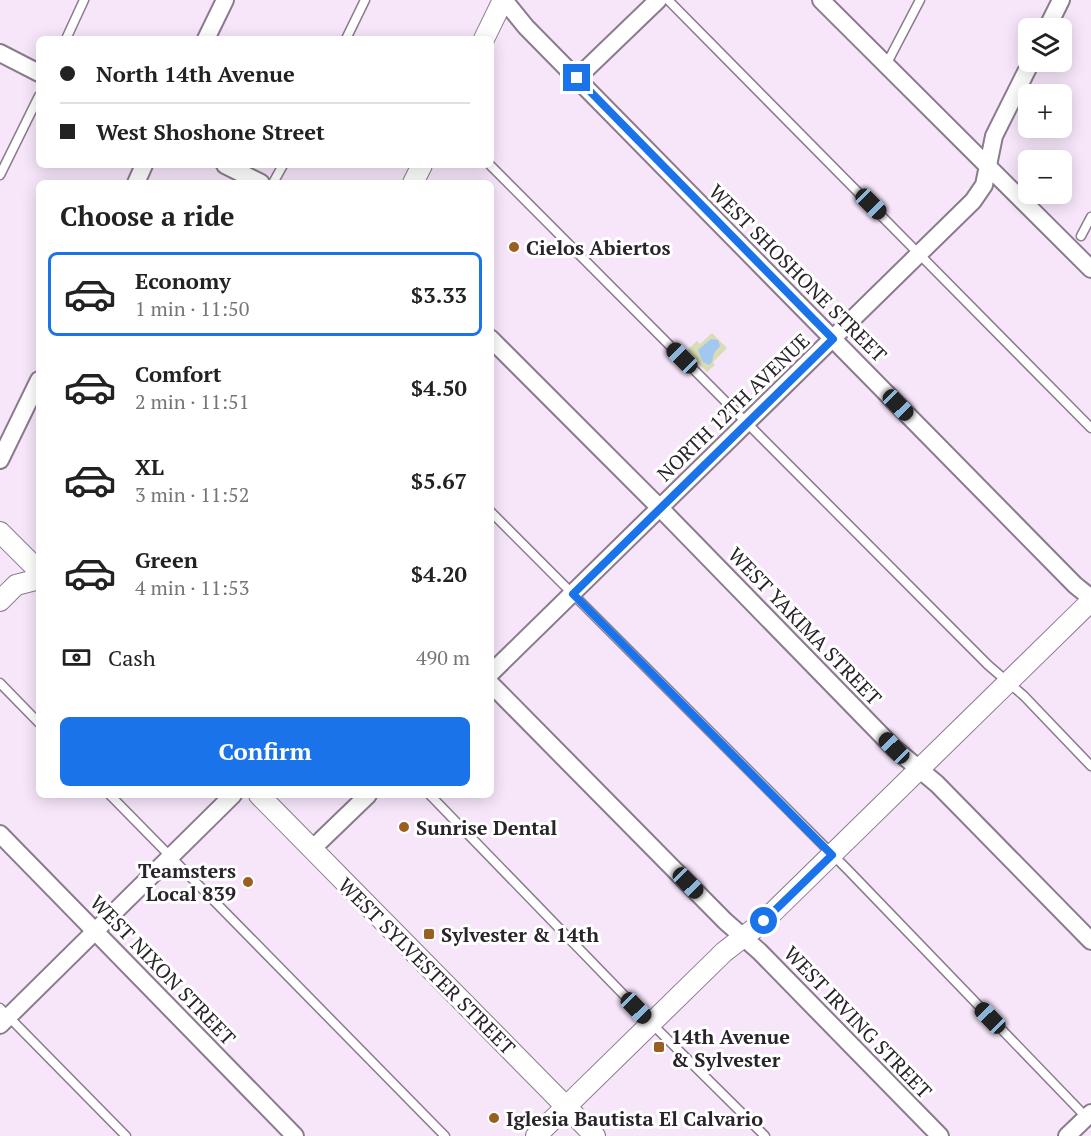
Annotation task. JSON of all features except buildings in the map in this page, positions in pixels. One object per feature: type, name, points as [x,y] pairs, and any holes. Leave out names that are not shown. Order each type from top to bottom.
[{"type":"street","points":[[207,36],[225,0]]},
{"type":"street","points":[[485,36],[503,0]]},
{"type":"street","name":"WEST SHOSHONE STREET","points":[[503,0],[526,27],[1091,600]]},
{"type":"street","points":[[577,78],[658,0]]},
{"type":"street","points":[[821,0],[1091,269]]},
{"type":"street","points":[[1052,18],[1061,0]]},
{"type":"street","points":[[0,54],[36,72]]},
{"type":"street","name":"NORTH 12TH AVENUE","points":[[494,671],[979,194],[989,167],[990,147],[994,136],[1025,72]]},
{"type":"street","points":[[231,168],[255,180]]},
{"type":"street","name":"WEST YAKIMA STREET","points":[[494,342],[894,748],[920,769],[1091,941]]},
{"type":"street","points":[[0,460],[36,386]]},
{"type":"street","points":[[0,532],[36,569]]},
{"type":"street","points":[[0,601],[16,585],[36,580]]},
{"type":"street","points":[[536,1136],[724,952],[764,921],[1091,600]]},
{"type":"street","name":"WEST IRVING STREET","points":[[494,687],[940,1136]]},
{"type":"street","points":[[3,1016],[95,931],[230,798]]},
{"type":"street","name":"WEST SYLVESTER STREET","points":[[262,798],[594,1136]]},
{"type":"street","points":[[312,849],[365,798]]},
{"type":"street","name":"WEST NIXON STREET","points":[[0,834],[295,1136]]},
{"type":"street","points":[[1067,1136],[1089,1117]]},
{"type":"lane","points":[[67,36],[84,0]]},
{"type":"lane","points":[[347,36],[365,0]]},
{"type":"lane","points":[[668,0],[1091,428]]},
{"type":"lane","points":[[886,65],[921,0]]},
{"type":"lane","points":[[0,175],[36,102]]},
{"type":"lane","points":[[493,168],[988,665],[1024,696],[1091,766]]},
{"type":"lane","points":[[1081,236],[1091,217]]},
{"type":"lane","points":[[494,515],[1089,1117]]},
{"type":"lane","points":[[0,683],[36,720]]},
{"type":"lane","points":[[113,798],[445,1136]]},
{"type":"lane","points":[[433,798],[651,1023],[765,1136]]},
{"type":"lane","points":[[3,1016],[126,1136]]},
{"type":"green space","points":[[712,333],[727,348],[707,372],[686,351],[697,341],[700,344]]},
{"type":"water","points":[[711,339],[718,340],[720,346],[709,365],[703,362],[698,350]]},
{"type":"place","name":"Cielos Abiertos","points":[[514,247]]},
{"type":"place","name":"Sunrise Dental","points":[[404,827]]},
{"type":"place","name":"Teamsters Local 839","points":[[248,882]]},
{"type":"place","name":"Sylvester & 14th","points":[[429,934]]},
{"type":"place","name":"14th Avenue & Sylvester","points":[[659,1047]]},
{"type":"place","name":"Iglesia Bautista El Calvario","points":[[494,1118]]},
{"type":"route","points":[[577,78],[833,339],[573,594],[832,855],[764,921]]}]
